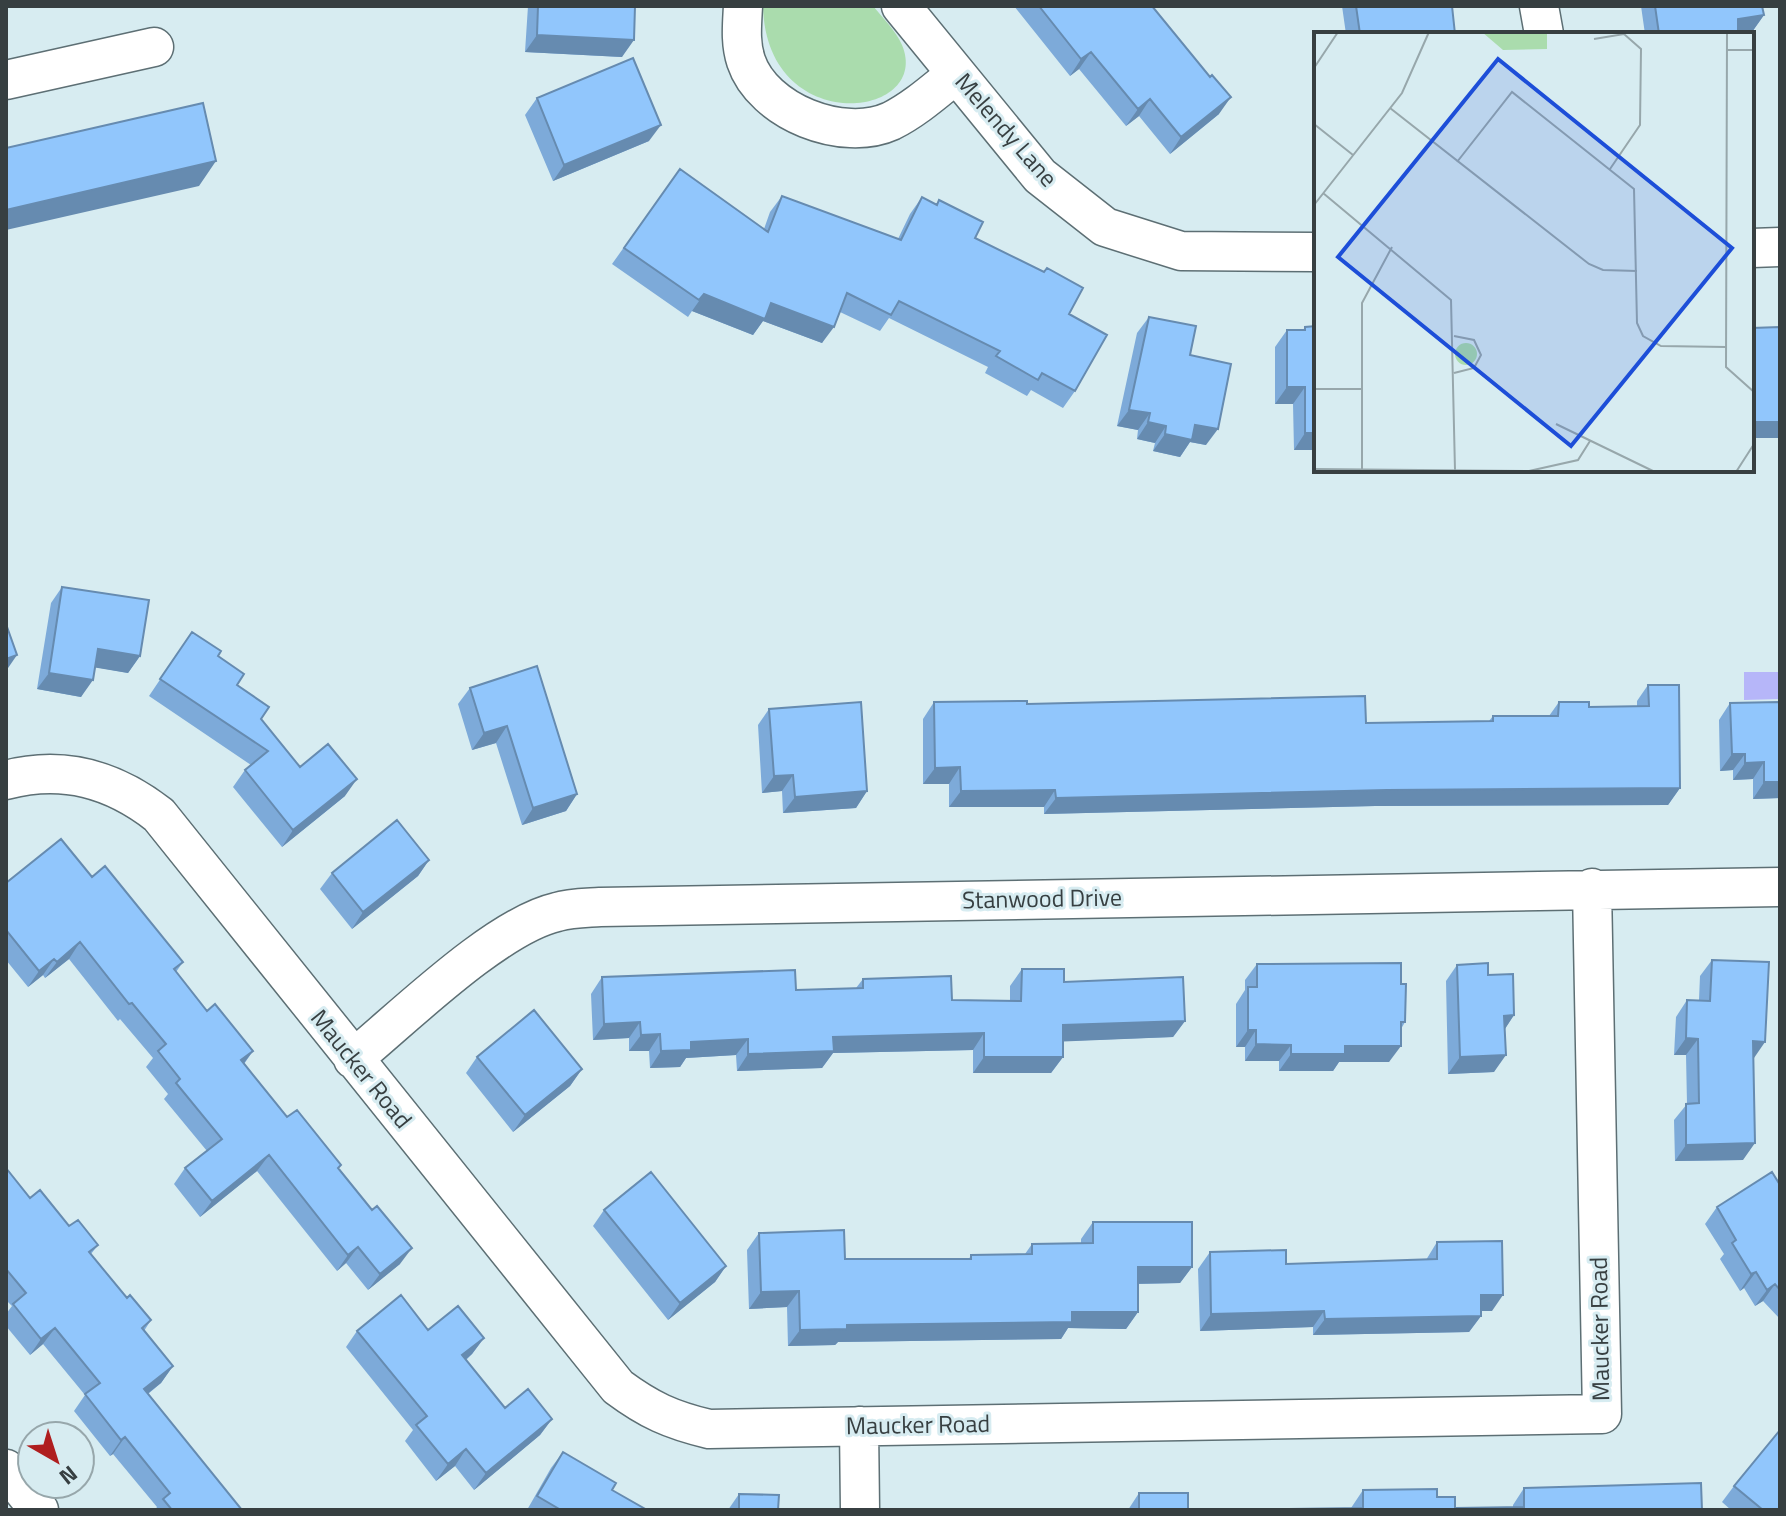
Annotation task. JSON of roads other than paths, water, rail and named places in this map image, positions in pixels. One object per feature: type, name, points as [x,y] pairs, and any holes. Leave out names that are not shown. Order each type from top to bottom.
[{"type":"street","points":[[743,6],[741,40],[747,64],[759,83],[785,107],[815,123],[851,129],[889,122],[956,74]]},
{"type":"street","name":"Melendy Lane","points":[[901,6],[1040,176],[1105,227],[1181,251],[1314,252]]},
{"type":"street","points":[[1539,6],[1544,32]]},
{"type":"street","points":[[6,80],[154,47]]},
{"type":"street","points":[[1754,248],[1780,247]]},
{"type":"street","name":"Maucker Road","points":[[6,780],[56,773],[84,777],[112,785],[159,815],[618,1387],[645,1407],[676,1421],[709,1429],[1602,1414],[1592,888]]},
{"type":"street","name":"Stanwood Drive","points":[[353,1059],[476,957],[513,931],[555,912],[600,907],[1780,887]]},
{"type":"street","points":[[859,1426],[860,1510]]},
{"type":"street","points":[[6,1469],[39,1510]]},
{"type":"water","points":[[1744,672],[1780,672],[1780,699],[1744,700]]}]
